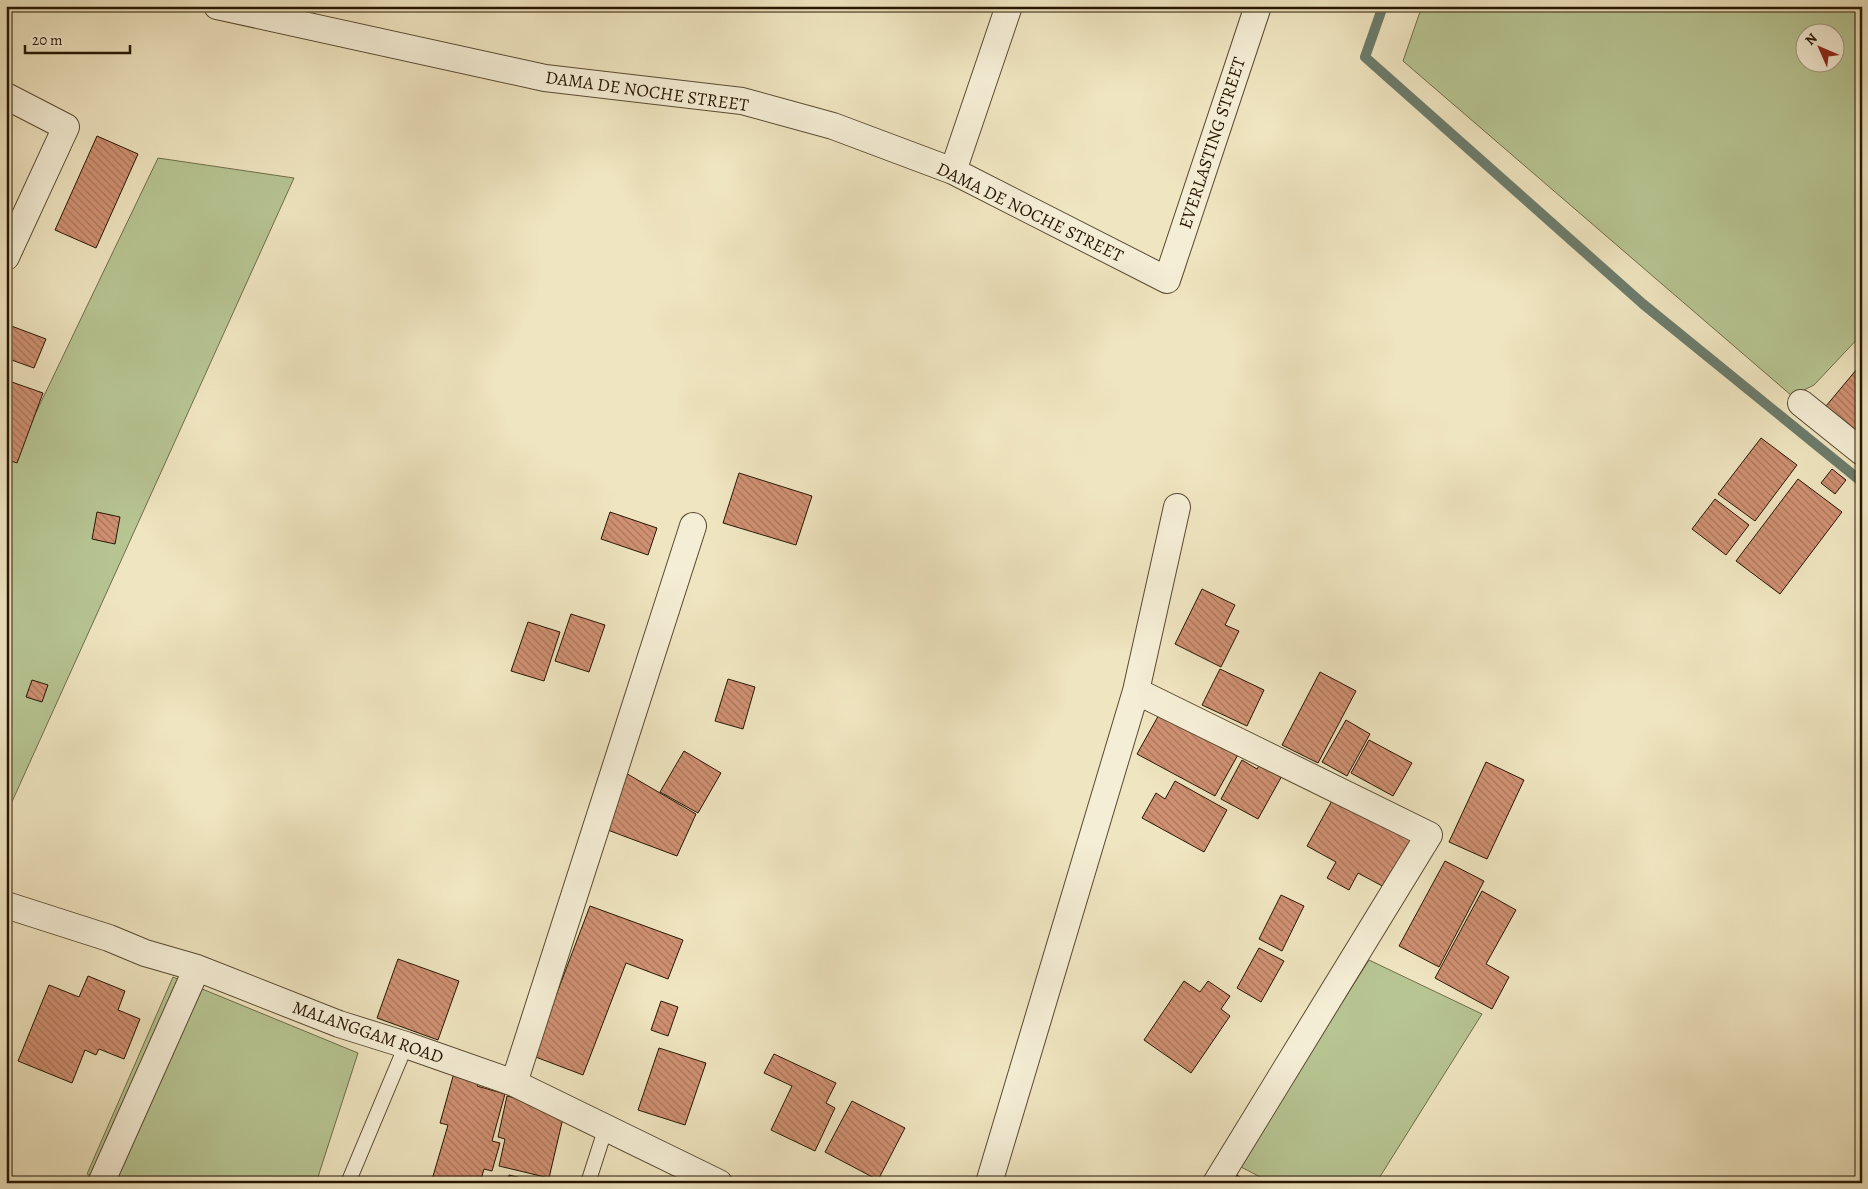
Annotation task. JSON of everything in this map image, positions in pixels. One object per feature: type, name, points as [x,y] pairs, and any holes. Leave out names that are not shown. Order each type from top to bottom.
[{"type":"street","name":"DAMA DE NOCHE STREET","points":[[217,6],[545,78],[742,101],[833,126],[953,171],[1167,280]]},
{"type":"street","points":[[953,171],[1009,6]]},
{"type":"street","name":"EVERLASTING STREET","points":[[1167,280],[1258,6]]},
{"type":"street","points":[[6,96],[66,127],[6,257]]},
{"type":"street","points":[[1801,403],[1862,452]]},
{"type":"street","points":[[989,1183],[1136,691],[1177,507]]},
{"type":"street","points":[[514,1083],[693,526]]},
{"type":"street","points":[[1136,691],[1429,835],[1216,1183]]},
{"type":"street","name":"MALANGGAM ROAD","points":[[6,905],[109,938],[145,953],[197,968],[338,1024],[406,1045],[514,1083],[719,1183]]},
{"type":"street","points":[[101,1183],[197,968]]},
{"type":"lane","points":[[348,1183],[406,1045]]},
{"type":"lane","points":[[588,1183],[606,1127]]},
{"type":"green space","points":[[1422,6],[1862,6],[1862,334],[1814,385],[1792,396],[1403,61]]},
{"type":"green space","points":[[158,158],[294,178],[6,815],[6,475]]},
{"type":"green space","points":[[1369,960],[1482,1014],[1376,1183],[1272,1183],[1239,1166]]},
{"type":"green space","points":[[173,977],[358,1053],[316,1183],[111,1183],[87,1174]]},
{"type":"building","points":[[97,136],[138,154],[96,248],[55,230]]},
{"type":"building","points":[[6,324],[46,339],[34,368],[6,358]]},
{"type":"building","points":[[1862,363],[1862,436],[1826,406]]},
{"type":"building","points":[[6,380],[43,393],[17,463],[6,459]]},
{"type":"building","points":[[1761,438],[1797,465],[1755,521],[1718,494]]},
{"type":"building","points":[[1832,469],[1846,480],[1835,494],[1821,483]]},
{"type":"building","points":[[739,473],[812,496],[796,545],[723,523]]},
{"type":"building","points":[[1798,479],[1842,512],[1780,594],[1736,561]]},
{"type":"building","points":[[1715,499],[1749,525],[1726,555],[1692,529]]},
{"type":"building","points":[[97,512],[120,517],[115,544],[92,539]]},
{"type":"building","points":[[610,512],[657,528],[648,555],[601,539]]},
{"type":"building","points":[[1202,589],[1235,605],[1225,625],[1239,631],[1221,667],[1175,644]]},
{"type":"building","points":[[571,614],[605,625],[589,672],[555,661]]},
{"type":"building","points":[[528,622],[560,632],[544,681],[511,671]]},
{"type":"building","points":[[1220,669],[1264,690],[1247,726],[1202,705]]},
{"type":"building","points":[[1320,672],[1356,691],[1318,763],[1282,745]]},
{"type":"building","points":[[728,679],[755,687],[743,729],[715,721]]},
{"type":"building","points":[[32,680],[48,685],[42,702],[26,697]]},
{"type":"building","points":[[1161,711],[1239,753],[1215,796],[1137,754]]},
{"type":"building","points":[[1346,720],[1370,734],[1347,776],[1322,762]]},
{"type":"building","points":[[1369,740],[1412,763],[1393,796],[1351,773]]},
{"type":"building","points":[[684,751],[721,773],[698,813],[660,792]]},
{"type":"building","points":[[1242,760],[1257,769],[1261,762],[1283,774],[1258,819],[1221,799]]},
{"type":"building","points":[[1486,762],[1524,780],[1487,859],[1449,842]]},
{"type":"building","points":[[624,772],[696,814],[677,856],[597,826]]},
{"type":"building","points":[[1175,781],[1227,810],[1204,852],[1142,818],[1156,793],[1165,799]]},
{"type":"building","points":[[1334,797],[1413,840],[1386,888],[1358,873],[1349,890],[1327,878],[1336,862],[1307,846]]},
{"type":"building","points":[[1445,861],[1484,881],[1439,967],[1399,946]]},
{"type":"building","points":[[1482,891],[1516,910],[1486,964],[1509,977],[1492,1009],[1435,978]]},
{"type":"building","points":[[1281,895],[1304,906],[1282,951],[1259,939]]},
{"type":"building","points":[[590,906],[683,940],[668,979],[626,963],[583,1075],[533,1056]]},
{"type":"building","points":[[1259,948],[1284,961],[1261,1002],[1237,988]]},
{"type":"building","points":[[398,959],[459,981],[438,1040],[377,1018]]},
{"type":"building","points":[[88,976],[125,991],[118,1010],[140,1019],[124,1059],[99,1049],[96,1055],[85,1050],[72,1083],[18,1061],[49,985],[79,997]]},
{"type":"building","points":[[1184,981],[1200,992],[1208,981],[1230,996],[1221,1009],[1230,1016],[1191,1073],[1144,1040]]},
{"type":"building","points":[[661,1001],[678,1007],[668,1036],[651,1030]]},
{"type":"building","points":[[659,1048],[706,1063],[685,1125],[638,1110]]},
{"type":"building","points":[[774,1054],[836,1083],[826,1103],[835,1108],[815,1151],[771,1130],[792,1086],[764,1073]]},
{"type":"building","points":[[454,1073],[479,1080],[477,1086],[505,1094],[492,1141],[500,1143],[492,1171],[484,1169],[480,1183],[431,1183],[448,1125],[440,1123]]},
{"type":"building","points":[[507,1096],[540,1104],[563,1118],[549,1178],[499,1166],[505,1139],[498,1137]]},
{"type":"building","points":[[852,1101],[905,1128],[878,1180],[825,1152]]},
{"type":"building","points":[[1235,1174],[1250,1183],[1229,1183]]},
{"type":"building","points":[[509,1175],[543,1183],[507,1183]]},
{"type":"waterway","points":[[1383,6],[1365,57],[1643,304],[1862,482]]}]
